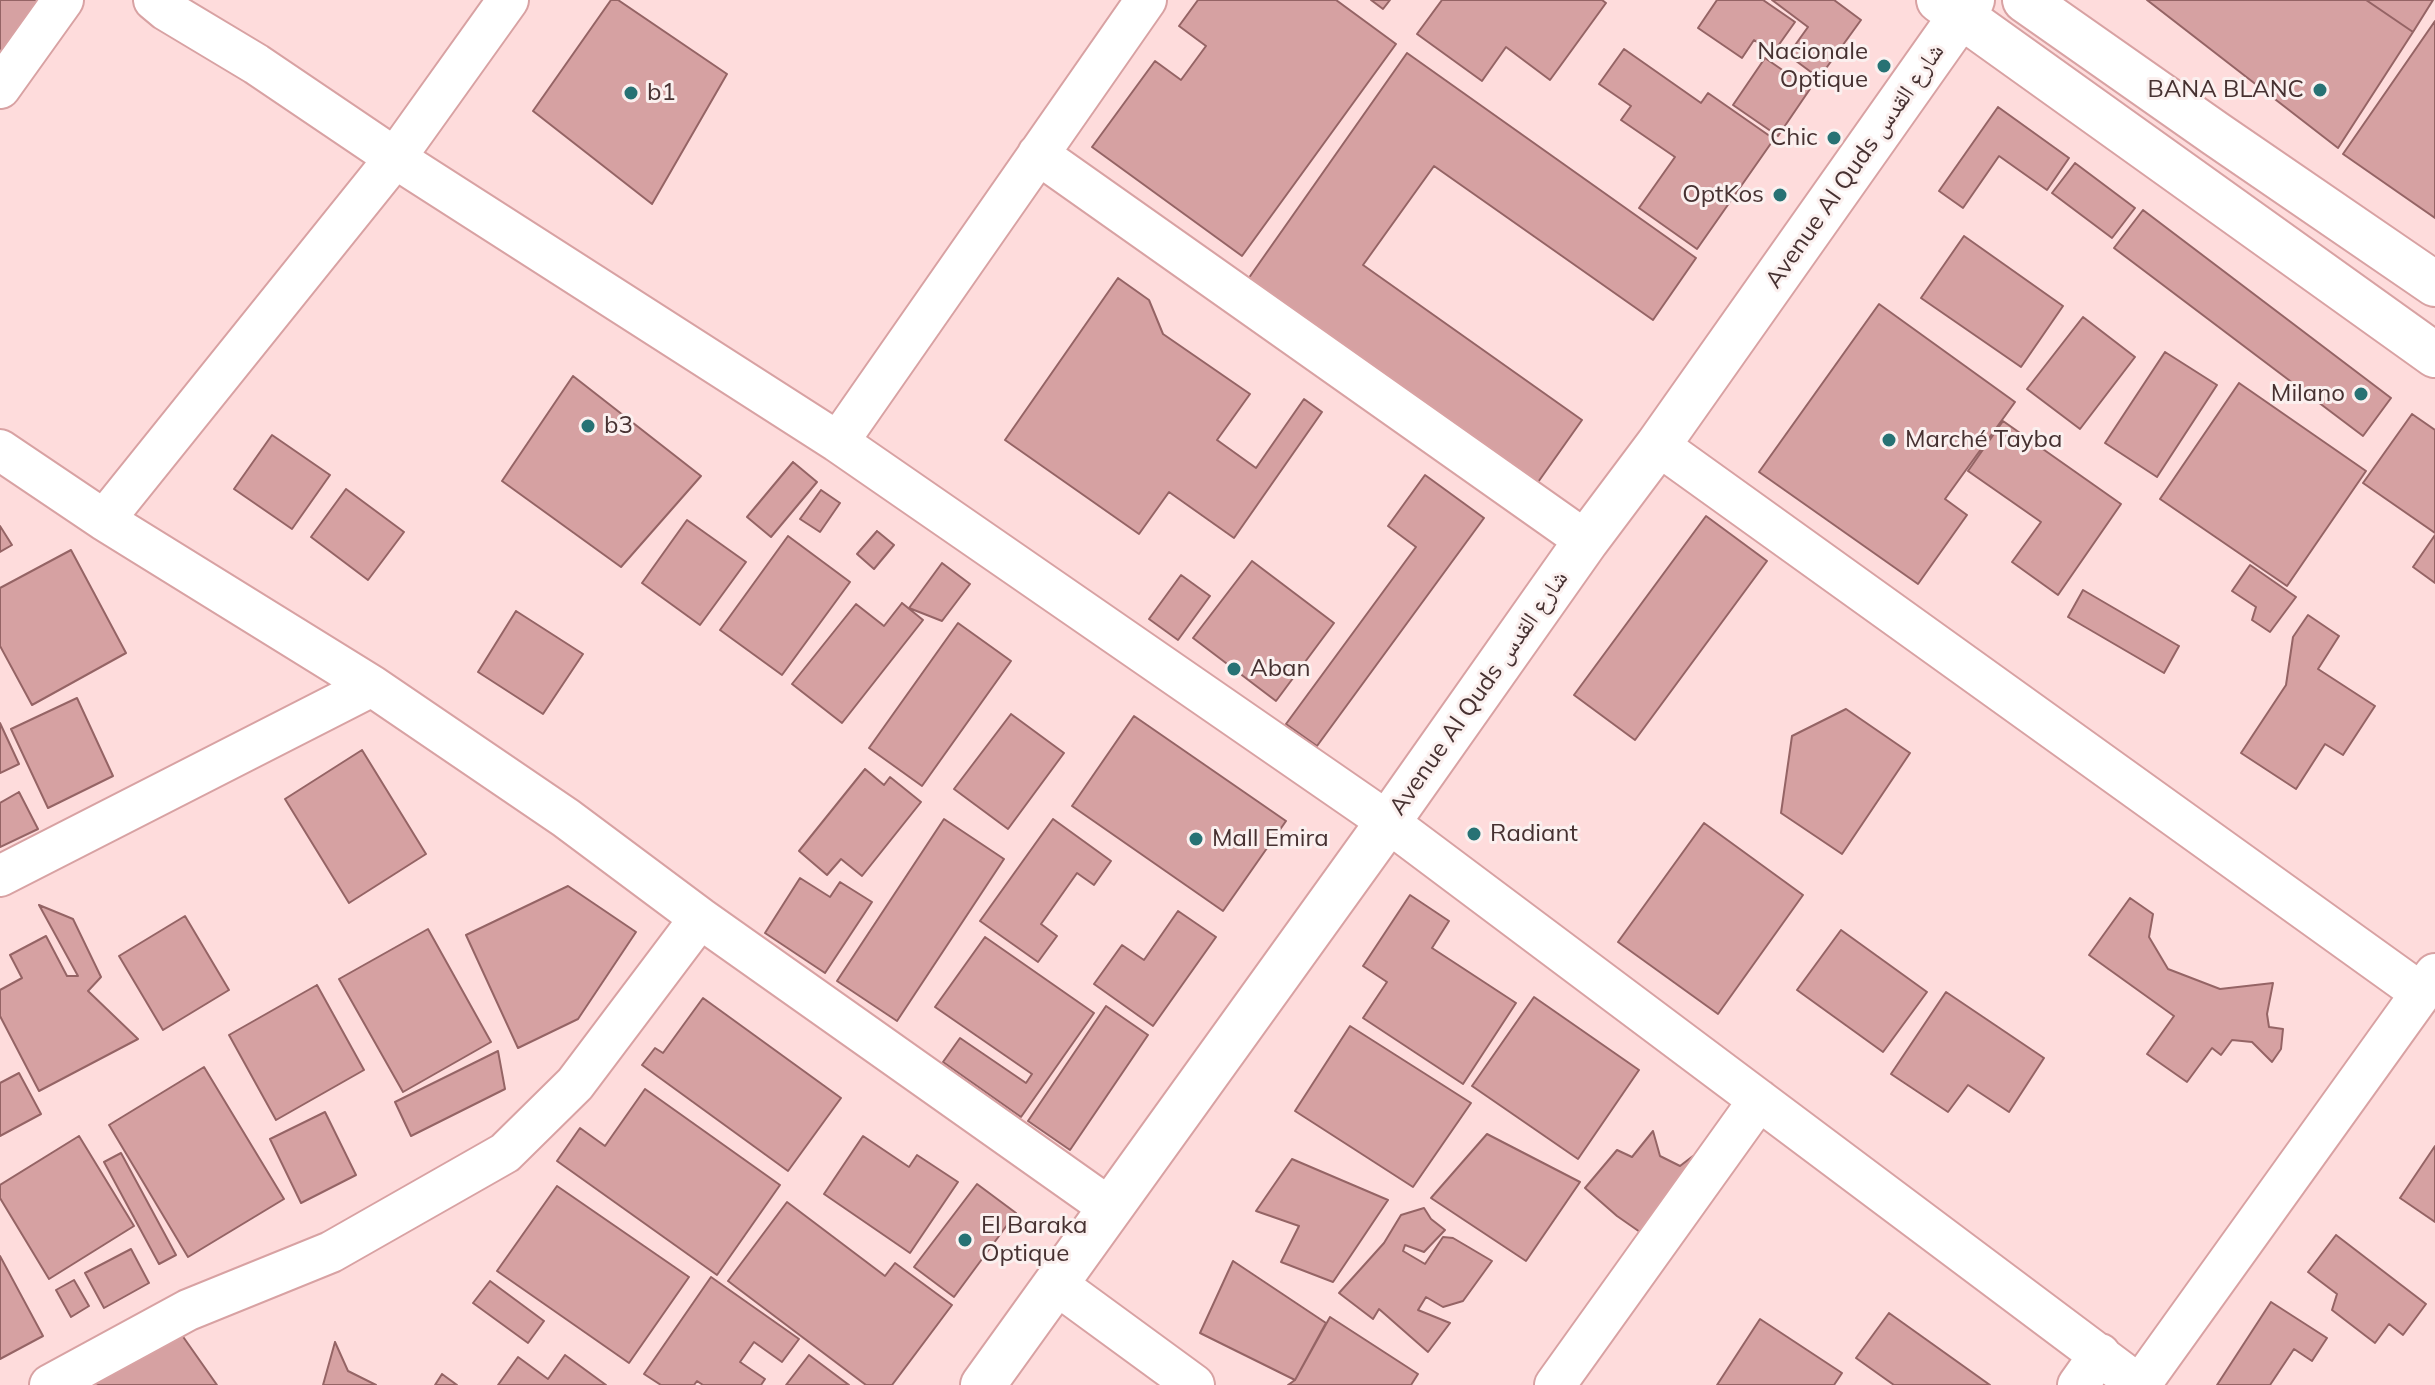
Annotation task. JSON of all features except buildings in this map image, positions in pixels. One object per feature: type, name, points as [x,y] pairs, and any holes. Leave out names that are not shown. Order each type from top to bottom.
[{"type":"street","points":[[0,88],[63,0]]},
{"type":"street","points":[[154,0],[838,442],[1388,822],[1759,1100],[2089,1370],[2139,1385],[2428,983],[1658,445]]},
{"type":"street","points":[[104,520],[395,158],[508,0]]},
{"type":"street","points":[[838,442],[1146,0]]},
{"type":"street","points":[[2025,0],[2435,284]]},
{"type":"street","points":[[1957,5],[2435,355]]},
{"type":"street","name":"Avenue Al Quds شارع القدس","points":[[983,1385],[1586,541],[1658,445],[1957,5]]},
{"type":"street","points":[[1038,154],[1586,541]]},
{"type":"street","points":[[0,450],[104,520],[372,686],[566,818],[700,918],[1110,1208]]},
{"type":"street","points":[[0,876],[372,686]]},
{"type":"street","points":[[50,1385],[188,1310],[331,1252],[505,1153],[575,1084],[700,918]]},
{"type":"street","points":[[1555,1385],[1759,1100]]},
{"type":"street","points":[[1056,1284],[1194,1385]]},
{"type":"place","name":"Nacionale Optique","points":[[1884,66]]},
{"type":"place","name":"BANA BLANC","points":[[2320,90]]},
{"type":"place","name":"b1","points":[[631,93]]},
{"type":"place","name":"Chic","points":[[1834,138]]},
{"type":"place","name":"OptKos","points":[[1780,195]]},
{"type":"place","name":"Milano","points":[[2361,394]]},
{"type":"place","name":"b3","points":[[588,426]]},
{"type":"place","name":"Marché Tayba","points":[[1889,440]]},
{"type":"place","name":"Aban","points":[[1234,669]]},
{"type":"place","name":"Radiant","points":[[1474,834]]},
{"type":"place","name":"Mall Emira","points":[[1196,839]]},
{"type":"place","name":"El Baraka Optique","points":[[965,1240]]}]
